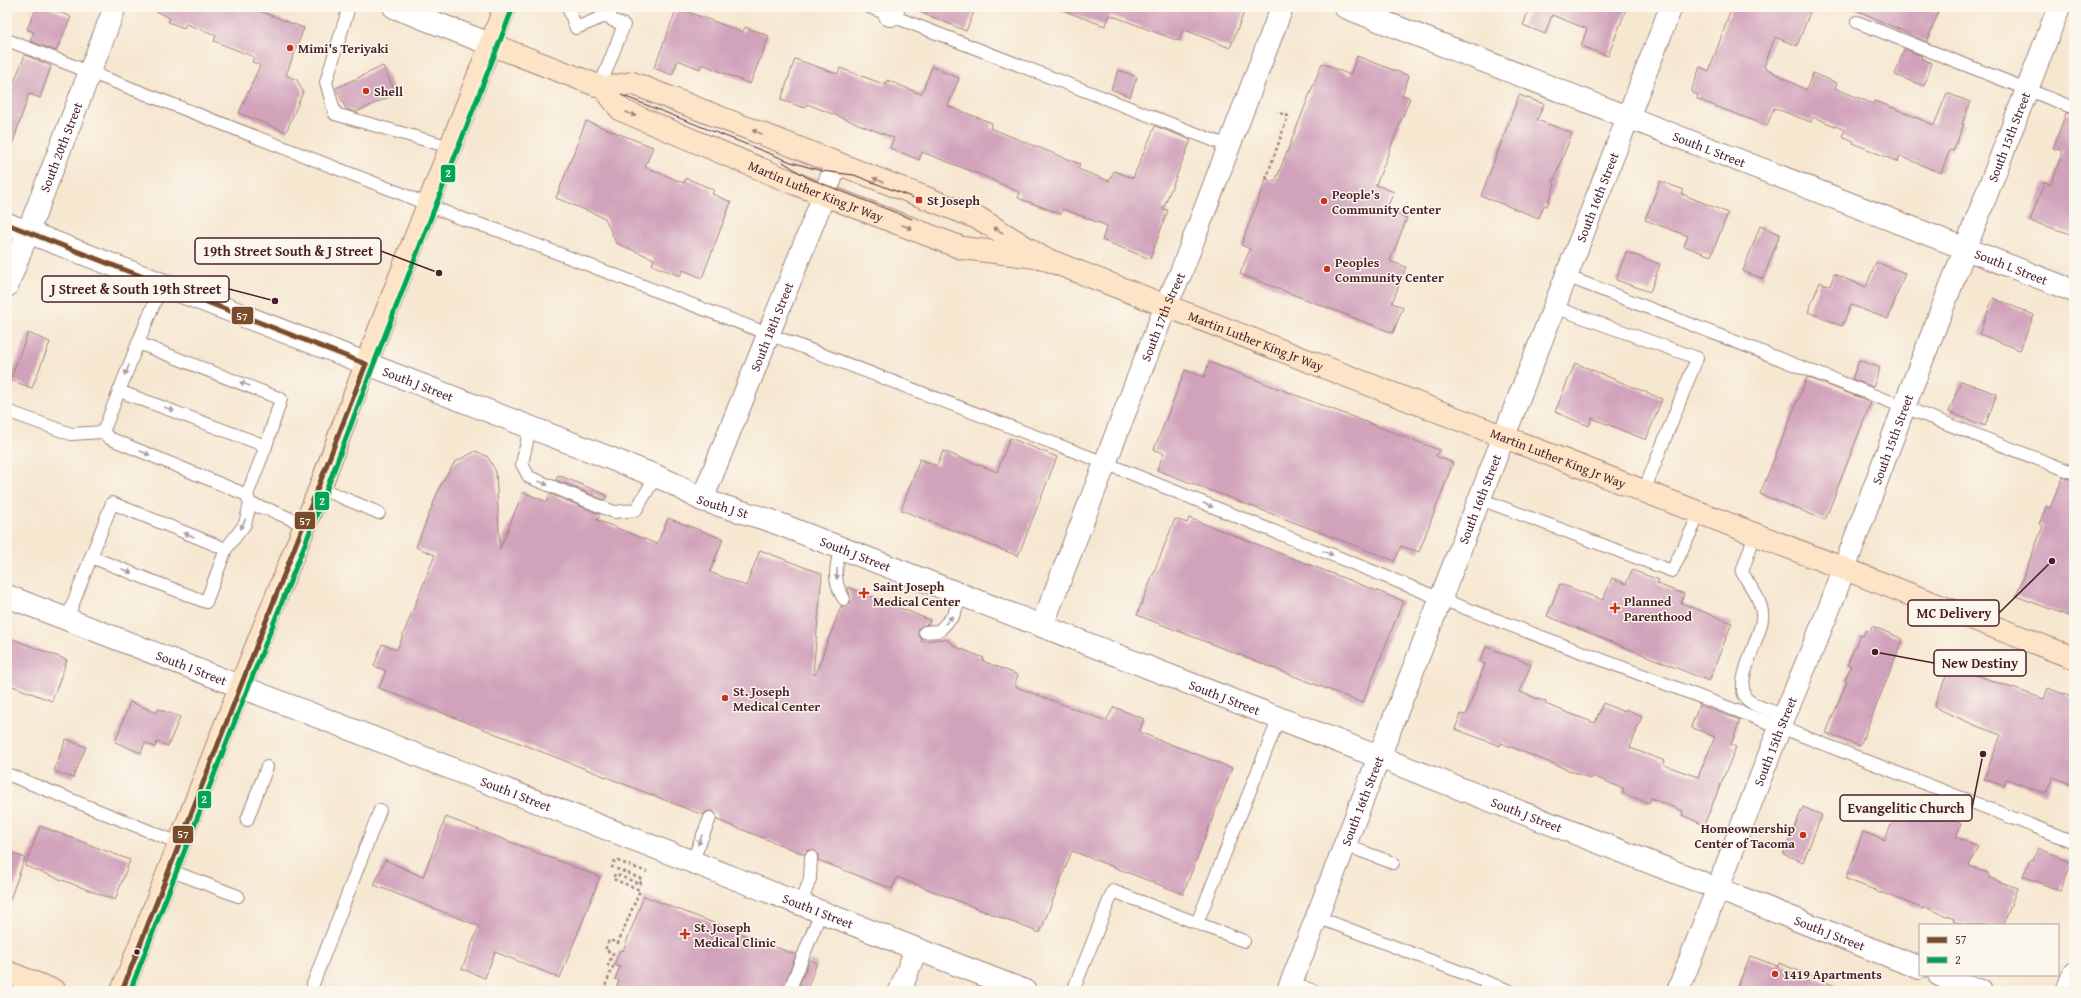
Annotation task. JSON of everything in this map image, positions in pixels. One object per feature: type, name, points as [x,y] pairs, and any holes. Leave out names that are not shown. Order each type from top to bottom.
[{"type":"main road","points":[[122,991],[240,687],[320,488],[366,364],[505,7]]},
{"type":"main road","points":[[490,44],[602,87]]},
{"type":"main road","name":"Martin Luther King Jr Way","points":[[602,87],[632,82],[980,219],[1043,258],[2074,658]]},
{"type":"main road","name":"Martin Luther King Jr Way","points":[[602,87],[621,110],[824,195],[962,248],[1043,258]]},
{"type":"main road","points":[[7,972],[55,991]]},
{"type":"street","name":"South 20th Street","points":[[7,286],[115,7]]},
{"type":"street","points":[[394,7],[428,13],[490,44]]},
{"type":"street","name":"South 17th Street","points":[[1042,626],[1166,306],[1180,275],[1282,7]]},
{"type":"street","name":"South L Street","points":[[1345,7],[2074,291]]},
{"type":"street","name":"South 16th Street","points":[[1290,987],[1671,7]]},
{"type":"street","name":"South 15th Street","points":[[1678,991],[1714,887],[1783,721],[1844,568],[1904,407],[2059,7]]},
{"type":"street","name":"South 18th Street","points":[[706,490],[837,163]]},
{"type":"street","name":"South J Street","points":[[7,224],[664,480]]},
{"type":"street","name":"South J St","points":[[664,480],[706,490],[727,499],[746,512]]},
{"type":"street","name":"South J St","points":[[664,480],[702,500],[725,508],[746,512]]},
{"type":"street","name":"South J Street","points":[[746,512],[1919,968]]},
{"type":"street","name":"South I Street","points":[[7,596],[1025,991]]},
{"type":"street","points":[[900,991],[916,949]]},
{"type":"street","points":[[2067,991],[2074,973]]},
{"type":"street","points":[[1942,976],[1981,991]]},
{"type":"lane","points":[[349,7],[326,82],[334,114],[450,147]]},
{"type":"lane","points":[[869,7],[892,11],[1228,146]]},
{"type":"lane","points":[[569,8],[576,28],[608,11],[612,20],[624,25],[602,87]]},
{"type":"lane","points":[[1857,22],[2074,108]]},
{"type":"lane","points":[[7,40],[428,204],[457,217],[500,232],[1105,463],[1441,599],[1783,721],[2074,842]]},
{"type":"lane","points":[[1566,276],[2074,473]]},
{"type":"lane","points":[[102,432],[162,284]]},
{"type":"lane","points":[[1554,307],[1697,358],[1644,491]]},
{"type":"lane","points":[[91,557],[206,602],[226,549],[245,524],[248,500],[281,399],[138,343]]},
{"type":"lane","points":[[119,391],[266,446]]},
{"type":"lane","points":[[7,411],[71,434],[102,432],[109,438],[305,525]]},
{"type":"lane","points":[[530,428],[522,464],[529,477],[614,512],[636,510],[664,480]]},
{"type":"lane","points":[[320,488],[379,512]]},
{"type":"lane","points":[[1480,499],[1672,571],[1700,513]]},
{"type":"lane","points":[[67,619],[112,503],[226,549]]},
{"type":"lane","points":[[1755,534],[1742,572],[1758,597],[1762,619],[1742,683],[1744,695],[1749,701],[1783,721]]},
{"type":"lane","points":[[840,548],[836,571],[836,586],[844,599]]},
{"type":"lane","points":[[925,632],[939,631],[953,616],[962,595]]},
{"type":"lane","points":[[1197,923],[1279,718]]},
{"type":"lane","points":[[247,820],[267,767]]},
{"type":"lane","points":[[7,774],[179,843]]},
{"type":"lane","points":[[313,984],[380,810]]},
{"type":"lane","points":[[692,862],[710,818]]},
{"type":"lane","points":[[1345,845],[1393,863]]},
{"type":"lane","points":[[801,904],[810,879],[811,857]]},
{"type":"lane","points":[[169,870],[238,896]]},
{"type":"lane","points":[[1073,991],[1113,891],[1244,941]]},
{"type":"lane","points":[[789,991],[821,912]]},
{"type":"lane","points":[[1317,916],[1510,991]]},
{"type":"lane","points":[[1290,987],[1314,991]]},
{"type":"path","points":[[1266,179],[1288,116],[1277,112]]},
{"type":"path","points":[[603,991],[613,967],[608,965],[613,953],[605,950],[609,940],[618,943],[640,890],[613,879],[615,874],[640,884],[642,879],[612,867],[615,860],[647,872]]},
{"type":"building","points":[[37,7],[48,7],[71,17],[56,51],[30,41],[34,32],[27,29]]},
{"type":"building","points":[[146,7],[249,7],[304,28],[286,75],[297,80],[303,92],[286,132],[239,113],[260,65],[252,62],[254,57],[214,41],[216,35],[186,24],[184,28],[168,22],[170,18]]},
{"type":"building","points":[[909,7],[976,7],[966,31]]},
{"type":"building","points":[[1059,7],[1246,7],[1230,48],[1183,29],[1179,41],[1110,15],[1105,26],[1059,9]]},
{"type":"building","points":[[1530,7],[1627,7],[1608,56],[1581,46],[1587,29],[1552,15],[1545,34],[1523,25]]},
{"type":"building","points":[[1732,7],[1812,7],[1797,46],[1775,37],[1764,67],[1806,90],[1813,73],[1837,83],[1835,88],[1873,104],[1874,101],[1884,104],[1934,125],[1947,93],[1970,102],[1962,124],[1964,124],[1953,151],[1950,150],[1941,173],[1900,156],[1898,162],[1853,143],[1854,141],[1842,136],[1845,130],[1813,117],[1811,122],[1774,108],[1767,126],[1697,99],[1698,95],[1691,92],[1700,67],[1709,71]]},
{"type":"building","points":[[1850,7],[1922,7],[1938,13],[1927,42]]},
{"type":"building","points":[[677,8],[743,32],[745,27],[769,36],[750,84],[702,64],[700,69],[678,60],[672,75],[654,68]]},
{"type":"building","points":[[1904,49],[1922,56],[1921,59],[1932,63],[1924,86],[1895,75]]},
{"type":"building","points":[[25,55],[51,66],[40,98],[29,94],[10,151],[7,150],[7,99]]},
{"type":"building","name":"People's Community Center","points":[[1357,56],[1409,76],[1402,95],[1410,98],[1376,185],[1394,192],[1386,210],[1407,218],[1390,261],[1406,267],[1392,303],[1403,307],[1393,333],[1240,274],[1250,249],[1241,245],[1266,179],[1275,182],[1322,63],[1350,75]]},
{"type":"building","points":[[795,59],[838,74],[840,68],[886,85],[887,80],[921,94],[932,67],[959,78],[948,106],[992,123],[990,128],[1080,164],[1078,169],[1109,181],[1114,171],[1133,178],[1155,126],[1191,140],[1163,209],[1168,210],[1150,259],[1102,240],[1107,226],[1063,209],[1061,214],[1018,198],[1020,193],[984,176],[922,152],[919,160],[890,148],[894,138],[807,104],[805,108],[781,100]]},
{"type":"building","name":"Shell","points":[[383,66],[396,94],[356,112],[346,109],[336,88]]},
{"type":"building","points":[[1119,70],[1137,77],[1130,97],[1111,89]]},
{"type":"building","points":[[1519,95],[1544,104],[1537,120],[1572,133],[1553,183],[1555,184],[1547,206],[1544,205],[1539,218],[1481,196]]},
{"type":"building","points":[[2066,113],[2074,115],[2074,235],[2030,221],[2044,183],[2051,185],[2063,151],[2053,148]]},
{"type":"building","points":[[586,121],[653,147],[645,167],[684,183],[686,178],[714,190],[712,194],[731,202],[702,278],[683,270],[680,276],[652,265],[654,259],[616,243],[605,218],[556,198]]},
{"type":"building","points":[[1660,181],[1684,190],[1682,194],[1728,213],[1711,256],[1684,246],[1688,236],[1645,220]]},
{"type":"building","points":[[1760,226],[1780,234],[1763,279],[1743,271]]},
{"type":"building","points":[[1626,252],[1660,264],[1650,292],[1616,280]]},
{"type":"building","points":[[1876,262],[1905,273],[1888,319],[1851,305],[1842,326],[1808,312],[1820,282],[1830,286],[1834,274],[1866,287]]},
{"type":"building","points":[[1993,298],[2034,315],[2020,350],[1979,334]]},
{"type":"building","points":[[28,333],[50,342],[32,388],[10,380]]},
{"type":"building","points":[[1859,360],[1880,368],[1873,387],[1852,379]]},
{"type":"building","points":[[1209,362],[1439,450],[1436,456],[1453,463],[1419,552],[1401,546],[1395,561],[1157,470],[1164,453],[1154,450],[1185,370],[1204,377]]},
{"type":"building","points":[[1575,363],[1662,399],[1646,440],[1592,418],[1589,426],[1555,412]]},
{"type":"building","points":[[1807,377],[1871,402],[1825,520],[1760,494]]},
{"type":"building","points":[[1961,381],[1997,394],[1985,426],[1949,412]]},
{"type":"building","points":[[1010,438],[1057,457],[1018,556],[901,510],[920,459],[937,466],[943,451],[997,472]]},
{"type":"building","name":"St. Joseph Medical Center","points":[[476,451],[488,457],[496,472],[500,549],[523,492],[547,502],[550,494],[600,514],[597,520],[657,544],[668,518],[723,539],[710,572],[746,586],[760,550],[822,574],[813,675],[815,675],[841,606],[847,606],[851,602],[848,587],[930,620],[929,624],[921,626],[918,629],[919,636],[922,639],[921,641],[945,639],[954,646],[984,658],[983,661],[1018,675],[1014,686],[1106,721],[1114,707],[1144,719],[1139,732],[1232,768],[1183,894],[1072,851],[1040,933],[897,877],[892,889],[818,860],[818,854],[815,851],[808,850],[804,854],[717,820],[716,814],[712,811],[706,812],[703,815],[379,688],[386,671],[374,666],[382,644],[397,650],[435,555],[416,547],[441,484],[455,462]]},
{"type":"building","points":[[558,475],[607,495],[605,500],[556,480]]},
{"type":"building","points":[[2063,477],[2074,480],[2074,618],[2016,596],[2043,526],[2039,524],[2046,507],[2050,508]]},
{"type":"building","points":[[1189,518],[1403,601],[1363,703],[1137,615],[1175,519],[1187,523]]},
{"type":"building","name":"Planned Parenthood","points":[[1632,570],[1659,580],[1657,584],[1684,594],[1681,603],[1732,623],[1709,681],[1547,616],[1560,584],[1603,600],[1612,578],[1626,584]]},
{"type":"building","points":[[1872,626],[1903,639],[1860,746],[1826,733],[1847,681],[1845,680],[1851,666],[1847,665],[1860,635],[1863,636],[1866,630],[1870,632]]},
{"type":"building","points":[[7,637],[67,660],[52,701],[7,684]]},
{"type":"building","points":[[1486,647],[1531,664],[1520,692],[1546,702],[1545,704],[1595,723],[1603,703],[1624,712],[1626,709],[1642,716],[1630,748],[1665,761],[1664,765],[1698,777],[1715,737],[1691,727],[1699,705],[1740,720],[1731,745],[1736,747],[1704,825],[1682,815],[1683,811],[1651,798],[1649,803],[1622,793],[1624,789],[1593,776],[1591,779],[1501,743],[1500,746],[1455,729],[1461,714],[1466,715],[1485,664],[1480,662]]},
{"type":"building","points":[[1952,661],[1972,670],[1970,673],[2044,699],[2048,688],[2074,698],[2074,785],[2053,777],[2046,794],[2007,779],[2004,786],[1984,779],[2001,735],[1934,707]]},
{"type":"building","points":[[130,702],[157,713],[158,709],[180,717],[168,746],[157,742],[155,747],[145,743],[141,753],[115,742]]},
{"type":"building","points":[[66,739],[86,747],[73,778],[54,771]]},
{"type":"building","points":[[1902,798],[1920,805],[1919,807],[1961,824],[1956,837],[1978,846],[1969,866],[1988,873],[1990,878],[2017,888],[2004,924],[1961,924],[1953,921],[1954,919],[1925,907],[1924,909],[1846,879],[1863,832],[1885,840]]},
{"type":"building","name":"Homeownership Center of Tacoma","points":[[1803,807],[1822,815],[1803,862],[1783,854]]},
{"type":"building","points":[[446,817],[600,877],[560,978],[495,952],[485,978],[462,969],[479,926],[374,885],[385,860],[423,877]]},
{"type":"building","points":[[40,826],[130,860],[115,900],[25,866]]},
{"type":"building","points":[[2038,848],[2072,862],[2060,891],[2023,876],[2030,859],[2033,860]]},
{"type":"building","points":[[7,851],[25,858],[9,902],[7,901]]},
{"type":"building","name":"St. Joseph Medical Clinic","points":[[644,896],[796,955],[782,991],[615,991],[619,981],[615,979],[620,967],[614,965],[620,950],[623,951]]},
{"type":"building","name":"1419 Apartments","points":[[1750,956],[1778,966],[1779,963],[1848,991],[1736,991]]},
{"type":"building","points":[[810,960],[817,963],[806,991],[797,991]]},
{"type":"tram line","points":[[621,95],[791,162],[822,171],[854,175],[919,200]]},
{"type":"tram line","points":[[783,162],[808,178],[912,219]]},
{"type":"transit line","name":"2","points":[[130,991],[326,491],[373,366],[512,10]]},
{"type":"transit line","name":"57","points":[[7,224],[366,364]]},
{"type":"transit line","name":"57","points":[[122,991],[366,364]]},
{"type":"place","name":"Mimi's Teriyaki","points":[[290,48]]},
{"type":"place","name":"Shell","points":[[366,91]]},
{"type":"place","name":"St Joseph","points":[[919,200]]},
{"type":"place","name":"People's Community Center","points":[[1324,201]]},
{"type":"place","name":"Peoples Community Center","points":[[1327,269]]},
{"type":"place","name":"19th Street South & J Street","points":[[439,273]]},
{"type":"place","name":"J Street & South 19th Street","points":[[275,301]]},
{"type":"place","name":"MC Delivery","points":[[2052,561]]},
{"type":"place","name":"Saint Joseph Medical Center","points":[[864,593]]},
{"type":"place","name":"Planned Parenthood","points":[[1615,608]]},
{"type":"place","name":"New Destiny","points":[[1875,652]]},
{"type":"place","name":"St. Joseph Medical Center","points":[[725,698]]},
{"type":"place","name":"Evangelitic Church","points":[[1983,754]]},
{"type":"place","name":"Homeownership Center of Tacoma","points":[[1803,835]]},
{"type":"place","name":"St. Joseph Medical Clinic","points":[[685,934]]},
{"type":"place","name":"1419 Apartments","points":[[1775,974]]}]
